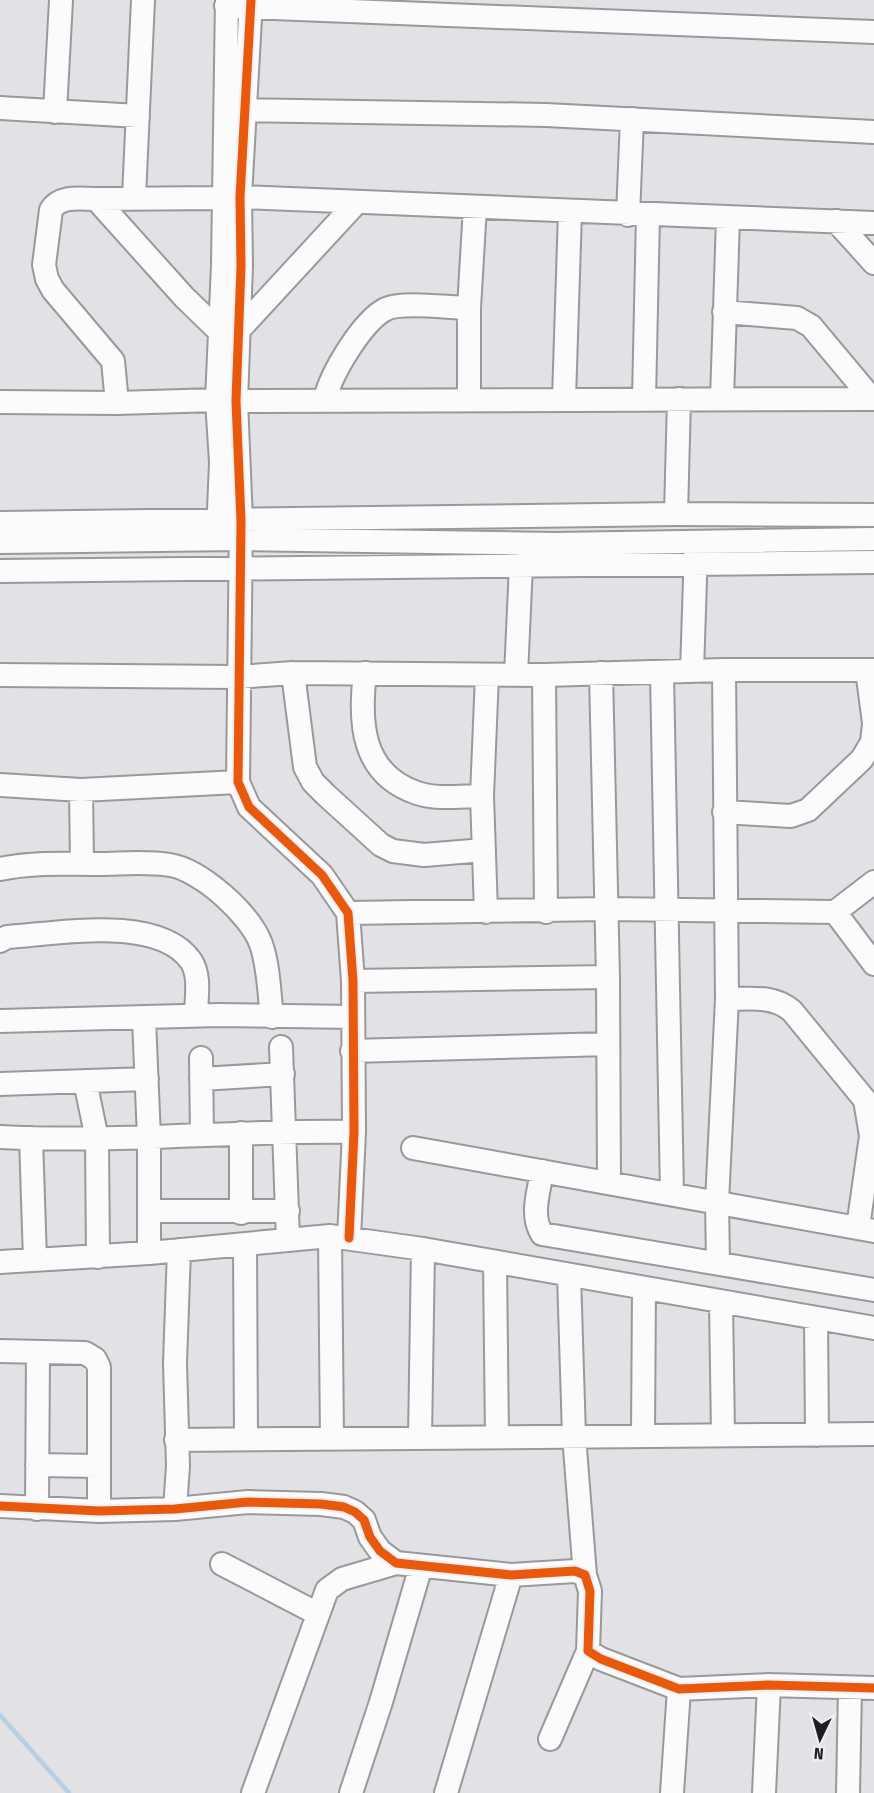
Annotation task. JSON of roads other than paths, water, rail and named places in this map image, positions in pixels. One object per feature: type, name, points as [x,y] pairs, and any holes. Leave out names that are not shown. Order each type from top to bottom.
[{"type":"street","points":[[55,112],[60,0]]},
{"type":"street","points":[[134,198],[143,0]]},
{"type":"street","points":[[231,197],[226,3],[874,32]]},
{"type":"street","points":[[251,4],[244,110],[223,265],[228,331],[227,400],[221,462],[230,530],[239,568],[238,782],[249,807],[322,875],[348,913],[353,981],[354,1132],[339,1237],[332,1438]]},
{"type":"street","points":[[0,108],[138,116]]},
{"type":"street","points":[[244,110],[632,119],[874,132]]},
{"type":"street","points":[[632,119],[638,215],[644,399]]},
{"type":"street","points":[[117,404],[113,361],[53,291],[44,265],[51,210],[63,199],[231,197],[728,219],[874,223]]},
{"type":"street","points":[[96,199],[184,297],[228,331]]},
{"type":"street","points":[[228,331],[357,202]]},
{"type":"street","points":[[469,399],[469,308],[475,207]]},
{"type":"street","points":[[564,399],[570,212]]},
{"type":"street","points":[[722,399],[728,219]]},
{"type":"street","points":[[836,221],[874,263]]},
{"type":"street","points":[[325,399],[337,365],[374,318],[387,309],[400,306],[469,308]]},
{"type":"street","points":[[724,312],[797,318],[811,326],[873,399]]},
{"type":"street","points":[[0,402],[117,404],[325,399],[873,399]]},
{"type":"street","points":[[679,399],[685,514],[695,553],[692,671]]},
{"type":"street","points":[[0,542],[230,530],[685,514],[874,515]]},
{"type":"street","points":[[0,523],[554,544],[874,562]]},
{"type":"street","points":[[0,571],[521,566],[874,539]]},
{"type":"street","points":[[516,675],[521,566]]},
{"type":"street","points":[[717,1263],[717,1202],[727,999],[724,670]]},
{"type":"street","points":[[0,675],[238,677],[293,673],[544,675],[662,674],[724,670],[871,670],[874,723],[872,742],[862,759],[808,810],[791,816],[724,812]]},
{"type":"street","points":[[293,673],[305,767],[313,782],[326,795],[381,845],[393,851],[424,855],[484,850]]},
{"type":"street","points":[[365,673],[361,708],[366,745],[389,775],[418,793],[436,796],[482,796]]},
{"type":"street","points":[[601,673],[607,909],[609,1182]]},
{"type":"street","points":[[662,674],[672,1194]]},
{"type":"street","points":[[486,912],[482,796],[487,675]]},
{"type":"street","points":[[544,675],[546,912]]},
{"type":"street","points":[[0,785],[81,790],[238,782]]},
{"type":"street","points":[[81,790],[82,864]]},
{"type":"street","points":[[0,869],[136,861],[172,865],[194,873],[211,885],[243,918],[260,942],[266,961],[272,1017]]},
{"type":"street","points":[[348,913],[546,912],[607,909],[835,912],[874,882]]},
{"type":"street","points":[[835,912],[874,964]]},
{"type":"street","points":[[0,941],[7,937],[111,931],[133,931],[155,936],[179,949],[192,962],[196,978],[196,1015]]},
{"type":"street","points":[[353,981],[608,977]]},
{"type":"street","points":[[413,1148],[866,1229],[872,1136],[865,1100],[792,1011],[781,1001],[727,999]]},
{"type":"street","points":[[0,1021],[196,1015],[352,1017]]},
{"type":"street","points":[[144,1018],[149,1138],[149,1254]]},
{"type":"street","points":[[352,1051],[608,1044]]},
{"type":"street","points":[[281,1047],[288,1240]]},
{"type":"street","points":[[202,1135],[201,1068],[283,1074]]},
{"type":"street","points":[[0,1084],[147,1079]]},
{"type":"street","points":[[85,1081],[97,1139],[98,1257]]},
{"type":"street","points":[[0,1137],[97,1139],[285,1131],[354,1132]]},
{"type":"street","points":[[241,1213],[242,1133]]},
{"type":"street","points":[[31,1138],[35,1260]]},
{"type":"street","points":[[542,1171],[535,1215],[536,1225],[542,1234],[874,1290]]},
{"type":"street","points":[[150,1211],[241,1213],[288,1211]]},
{"type":"street","points":[[0,1262],[149,1254],[339,1237],[423,1249],[874,1328]]},
{"type":"street","points":[[245,1244],[246,1439]]},
{"type":"street","points":[[420,1438],[423,1249]]},
{"type":"street","points":[[176,1509],[175,1364],[178,1250]]},
{"type":"street","points":[[495,1262],[497,1437]]},
{"type":"street","points":[[550,1739],[588,1651],[590,1591],[585,1575],[574,1436],[568,1275]]},
{"type":"street","points":[[643,1436],[644,1288]]},
{"type":"street","points":[[721,1301],[723,1435]]},
{"type":"street","points":[[816,1318],[817,1435]]},
{"type":"street","points":[[0,1351],[85,1353],[95,1359],[99,1367],[99,1511]]},
{"type":"street","points":[[37,1509],[38,1353]]},
{"type":"street","points":[[176,1440],[874,1434]]},
{"type":"street","points":[[37,1465],[98,1466]]},
{"type":"street","points":[[0,1506],[99,1511],[176,1509],[248,1502],[344,1507],[364,1520],[370,1537],[380,1551],[396,1563]]},
{"type":"street","points":[[253,1793],[324,1596],[333,1585],[396,1563],[511,1575],[575,1571],[585,1575]]},
{"type":"street","points":[[222,1564],[318,1614]]},
{"type":"street","points":[[351,1793],[381,1702],[421,1566]]},
{"type":"street","points":[[446,1793],[511,1575]]},
{"type":"street","points":[[588,1651],[601,1659],[679,1689],[769,1685],[874,1688]]},
{"type":"street","points":[[764,1793],[769,1685]]},
{"type":"street","points":[[672,1793],[679,1689]]},
{"type":"street","points":[[848,1793],[850,1689]]},
{"type":"waterway","points":[[0,1715],[69,1793]]}]
